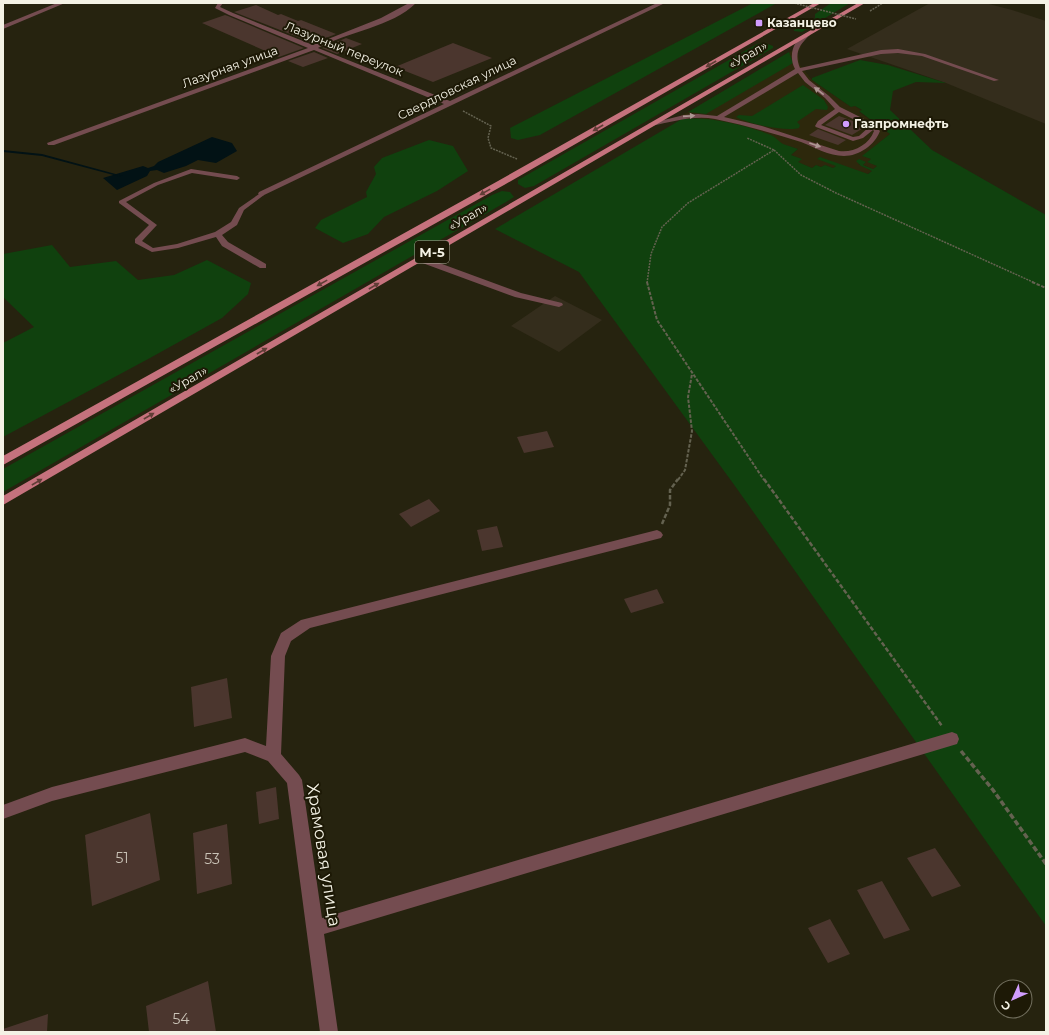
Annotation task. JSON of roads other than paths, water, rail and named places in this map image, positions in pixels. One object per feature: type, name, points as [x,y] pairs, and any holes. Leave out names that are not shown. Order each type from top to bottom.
[{"type":"main road","name":"«Урал»","points":[[3,461],[818,3]]},
{"type":"main road","name":"«Урал»","points":[[3,501],[862,3]]},
{"type":"street","points":[[3,27],[62,3]]},
{"type":"street","name":"Лазурная улица","points":[[51,143],[312,49],[320,43],[352,32],[404,9],[413,3]]},
{"type":"street","name":"Свердловская улица","points":[[262,194],[662,3]]},
{"type":"street","name":"Лазурный переулок","points":[[231,14],[312,49],[450,104]]},
{"type":"street","points":[[273,756],[278,656],[286,637],[306,624],[656,535]]},
{"type":"street","points":[[316,928],[952,739]]},
{"type":"street","name":"Храмовая улица","points":[[3,812],[52,794],[245,745],[273,756],[294,780],[330,1032]]},
{"type":"lane","points":[[221,3],[217,7],[231,14]]},
{"type":"lane","points":[[651,124],[684,116],[718,118],[760,128],[844,154],[856,152],[876,136],[877,130],[868,122],[838,109],[834,103],[806,81],[798,70],[794,55],[798,44],[807,35]]},
{"type":"lane","points":[[718,118],[798,70],[881,52],[898,51],[923,55],[996,80]]},
{"type":"lane","points":[[838,109],[818,124],[822,129],[853,139],[861,137],[873,127]]},
{"type":"lane","points":[[237,178],[191,171],[156,184],[121,202],[153,225],[138,242],[152,250],[178,246],[218,234],[234,223],[241,209],[262,194]]},
{"type":"lane","points":[[218,234],[225,244],[263,266]]},
{"type":"lane","points":[[420,259],[518,295],[559,305]]},
{"type":"waterway","points":[[3,151],[42,155],[121,176]]},
{"type":"place","name":"Казанцево","points":[[759,23]]},
{"type":"place","name":"Газпромнефть","points":[[846,124]]}]
